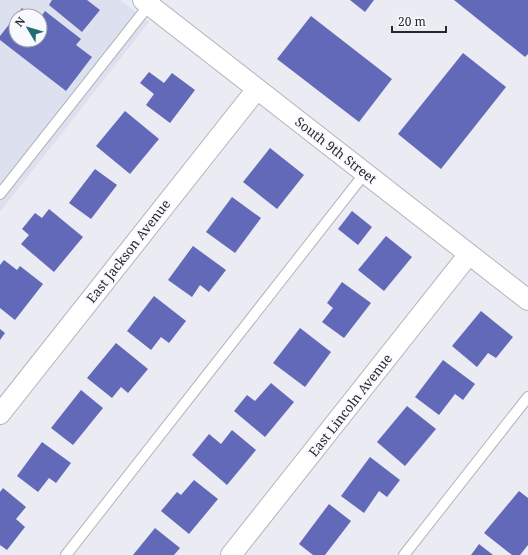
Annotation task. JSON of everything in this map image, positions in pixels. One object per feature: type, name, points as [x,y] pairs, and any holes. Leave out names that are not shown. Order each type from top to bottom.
[{"type":"street","name":"South 9th Street","points":[[146,2],[528,300]]},
{"type":"street","name":"East Jackson Avenue","points":[[0,414],[256,89]]},
{"type":"street","name":"East Lincoln Avenue","points":[[231,555],[469,254]]},
{"type":"lane","points":[[0,194],[146,2]]},
{"type":"lane","points":[[66,555],[365,174]]},
{"type":"lane","points":[[404,555],[528,397]]},
{"type":"shaded area","points":[[0,0],[120,0],[149,22],[0,212]]},
{"type":"building","points":[[52,0],[87,0],[100,10],[82,32],[49,5]]},
{"type":"building","points":[[350,0],[374,0],[365,12]]},
{"type":"building","points":[[454,0],[528,0],[528,54],[525,57]]},
{"type":"building","points":[[48,13],[81,39],[76,45],[92,57],[66,91],[10,48],[48,48]]},
{"type":"building","points":[[311,16],[392,79],[359,122],[277,59]]},
{"type":"building","points":[[8,26],[8,46],[0,40],[0,36]]},
{"type":"building","points":[[463,53],[506,87],[441,169],[398,134]]},
{"type":"building","points":[[149,72],[164,83],[172,73],[195,90],[170,123],[146,105],[154,94],[140,83]]},
{"type":"building","points":[[125,111],[159,139],[130,174],[96,146]]},
{"type":"building","points":[[270,148],[304,175],[277,209],[243,182]]},
{"type":"building","points":[[95,169],[117,185],[91,219],[69,203]]},
{"type":"building","points":[[232,197],[261,218],[235,253],[206,232]]},
{"type":"building","points":[[49,209],[83,237],[54,272],[21,244],[29,235],[22,229],[35,213],[42,218]]},
{"type":"building","points":[[352,211],[372,227],[358,245],[338,229]]},
{"type":"building","points":[[386,236],[412,257],[384,291],[358,270]]},
{"type":"building","points":[[193,246],[226,270],[209,292],[200,285],[192,297],[168,280]]},
{"type":"building","points":[[4,260],[17,270],[20,266],[43,284],[15,320],[0,308],[0,265]]},
{"type":"building","points":[[342,282],[371,303],[344,338],[322,322],[333,308],[327,303]]},
{"type":"building","points":[[154,296],[186,321],[169,343],[161,337],[151,350],[127,331]]},
{"type":"building","points":[[481,311],[513,337],[496,358],[488,353],[477,367],[452,346]]},
{"type":"building","points":[[300,328],[331,352],[305,387],[273,363]]},
{"type":"building","points":[[0,329],[5,333],[0,340]]},
{"type":"building","points":[[116,343],[148,369],[128,393],[121,387],[112,398],[87,378]]},
{"type":"building","points":[[443,360],[475,384],[463,400],[455,394],[439,415],[415,397]]},
{"type":"building","points":[[271,383],[294,402],[265,437],[234,411],[247,395],[255,401]]},
{"type":"building","points":[[81,390],[103,408],[73,445],[51,428]]},
{"type":"building","points":[[407,406],[436,429],[405,466],[377,442]]},
{"type":"building","points":[[232,430],[256,450],[227,485],[192,455],[209,434],[221,444]]},
{"type":"building","points":[[42,442],[71,463],[56,483],[49,478],[38,492],[17,476]]},
{"type":"building","points":[[370,457],[400,480],[387,497],[379,491],[364,513],[341,496]]},
{"type":"building","points":[[194,480],[218,499],[189,534],[161,511],[177,492],[181,495]]},
{"type":"building","points":[[3,488],[26,507],[16,519],[25,527],[7,550],[0,545],[0,492]]},
{"type":"building","points":[[519,491],[528,498],[528,545],[520,555],[512,555],[484,533]]},
{"type":"building","points":[[329,504],[351,521],[325,555],[313,555],[299,544]]},
{"type":"building","points":[[155,528],[180,548],[174,555],[133,555]]},
{"type":"building","points":[[479,544],[493,555],[471,555]]}]
